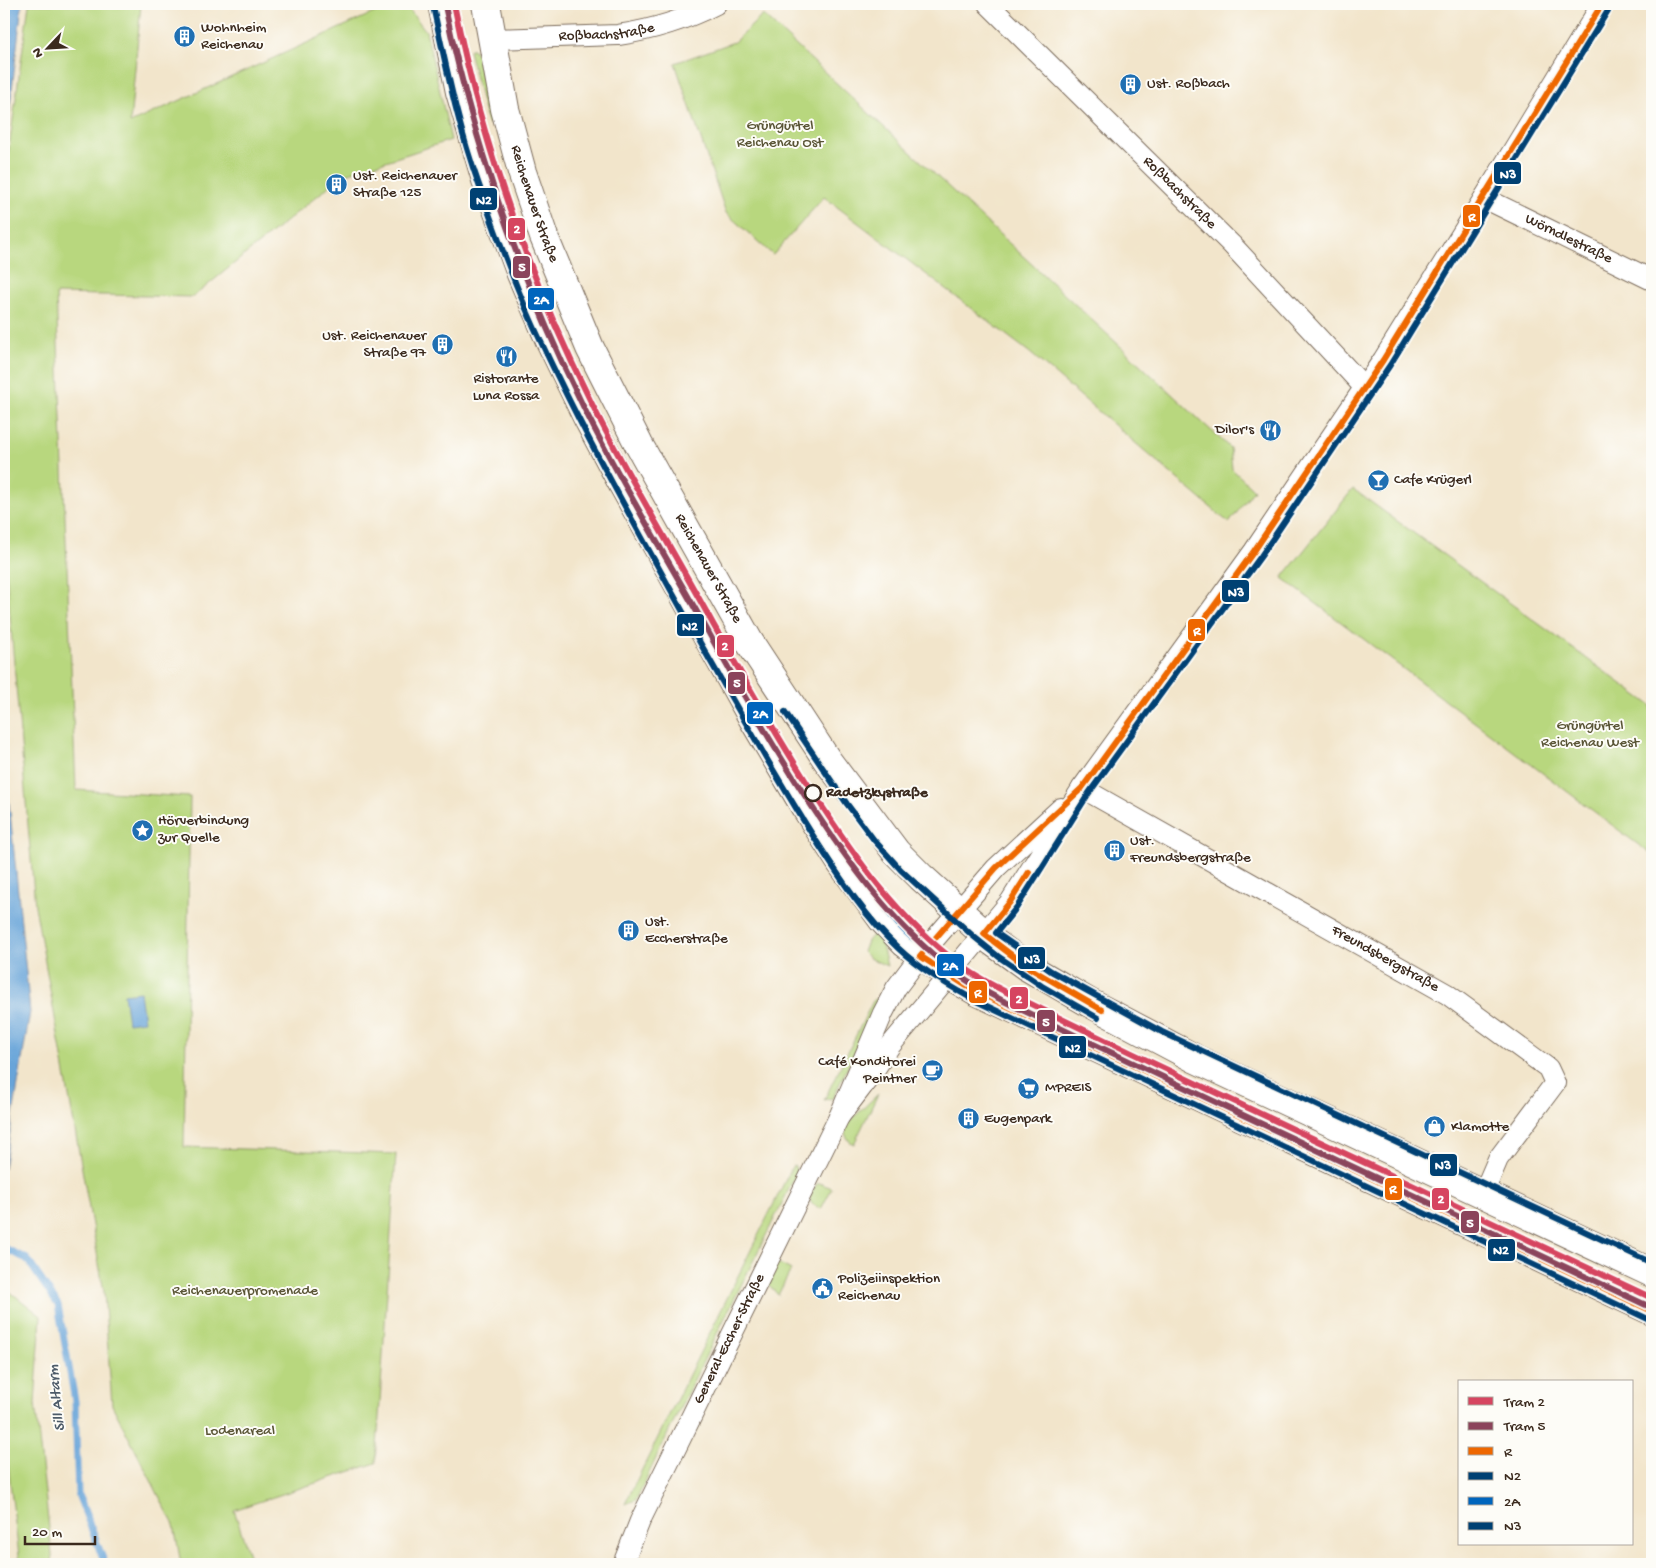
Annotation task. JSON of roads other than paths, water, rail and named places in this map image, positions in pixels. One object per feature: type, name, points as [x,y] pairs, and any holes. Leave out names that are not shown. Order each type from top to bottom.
[{"type":"street","name":"Reichenauer Straße","points":[[486,4],[511,133],[527,188],[544,237],[590,348],[639,445],[739,624],[827,760],[896,852],[984,934],[1026,966],[1088,1002],[1158,1040],[1652,1273]]},
{"type":"street","name":"Roßbachstraße","points":[[492,39],[618,35],[672,22],[716,4]]},
{"type":"street","name":"Roßbachstraße","points":[[988,4],[1232,245],[1364,388]]},
{"type":"street","points":[[959,911],[996,868],[1044,835],[1082,788],[1254,551],[1383,360],[1602,4]]},
{"type":"street","points":[[444,12],[455,31],[459,34],[492,39]]},
{"type":"street","points":[[444,12],[460,92],[486,180],[537,311],[586,417],[749,711],[805,807],[841,863],[882,919],[920,956],[988,998],[1652,1311]]},
{"type":"street","name":"Wörndlestraße","points":[[1484,198],[1652,280]]},
{"type":"street","points":[[984,934],[1010,902],[1044,835],[1064,804],[1082,788]]},
{"type":"street","name":"Freundsbergstraße","points":[[1082,788],[1447,994],[1548,1068],[1555,1083],[1498,1159],[1483,1194]]},
{"type":"street","name":"General-Eccher-Straße","points":[[623,1564],[640,1521],[839,1117],[883,1013],[899,984],[920,956],[959,911]]},
{"type":"street","name":"General-Eccher-Straße","points":[[839,1117],[890,1046],[984,934]]},
{"type":"water","points":[[4,4],[22,4],[4,158]]},
{"type":"water","points":[[4,752],[30,1012],[4,1169]]},
{"type":"water","points":[[140,992],[144,1021],[128,1023],[124,994]]},
{"type":"waterway","name":"Sill Altarm","points":[[4,1248],[27,1259],[58,1305],[75,1401],[78,1494],[105,1564]]},
{"type":"tram line","name":"2","points":[[454,4],[478,108],[509,208],[547,305],[591,402],[635,486],[775,731],[845,840],[897,907],[916,927],[959,964],[999,988],[1098,1037],[1652,1298]]},
{"type":"tram line","name":"5","points":[[445,6],[470,110],[501,210],[539,308],[597,434],[743,693],[807,799],[855,869],[910,933],[952,970],[996,997],[1648,1306]]},
{"type":"place","name":"Wohnheim Reichenau","points":[[185,37]]},
{"type":"place","name":"Ust. Roßbach","points":[[1131,84]]},
{"type":"place","name":"Ust. Reichenauer Straße 125","points":[[337,185]]},
{"type":"place","name":"Ust. Reichenauer Straße 97","points":[[442,345]]},
{"type":"place","name":"Ristorante Luna Rossa","points":[[506,356]]},
{"type":"place","name":"Dilor's","points":[[1270,430]]},
{"type":"place","name":"Cafe Krügerl","points":[[1378,480]]},
{"type":"place","name":"Radetzkystraße","points":[[813,793]]},
{"type":"place","name":"Hörverbindung zur Quelle","points":[[142,830]]},
{"type":"place","name":"Ust. Freundsbergstraße","points":[[1114,850]]},
{"type":"place","name":"Ust. Eccherstraße","points":[[629,931]]},
{"type":"place","name":"Café Konditorei Peintner","points":[[932,1071]]},
{"type":"place","name":"MPREIS","points":[[1029,1088]]},
{"type":"place","name":"Eugenpark","points":[[968,1119]]},
{"type":"place","name":"Klamotte","points":[[1435,1127]]},
{"type":"place","name":"Polizeiinspektion Reichenau","points":[[822,1288]]},
{"type":"park label","name":"Grüngürtel Reichenau Ost","points":[[780,134]]},
{"type":"park label","name":"Grüngürtel Reichenau West","points":[[1590,734]]},
{"type":"park label","name":"Reichenauerpromenade","points":[[245,1291]]},
{"type":"park label","name":"Lodenareal","points":[[240,1431]]}]
